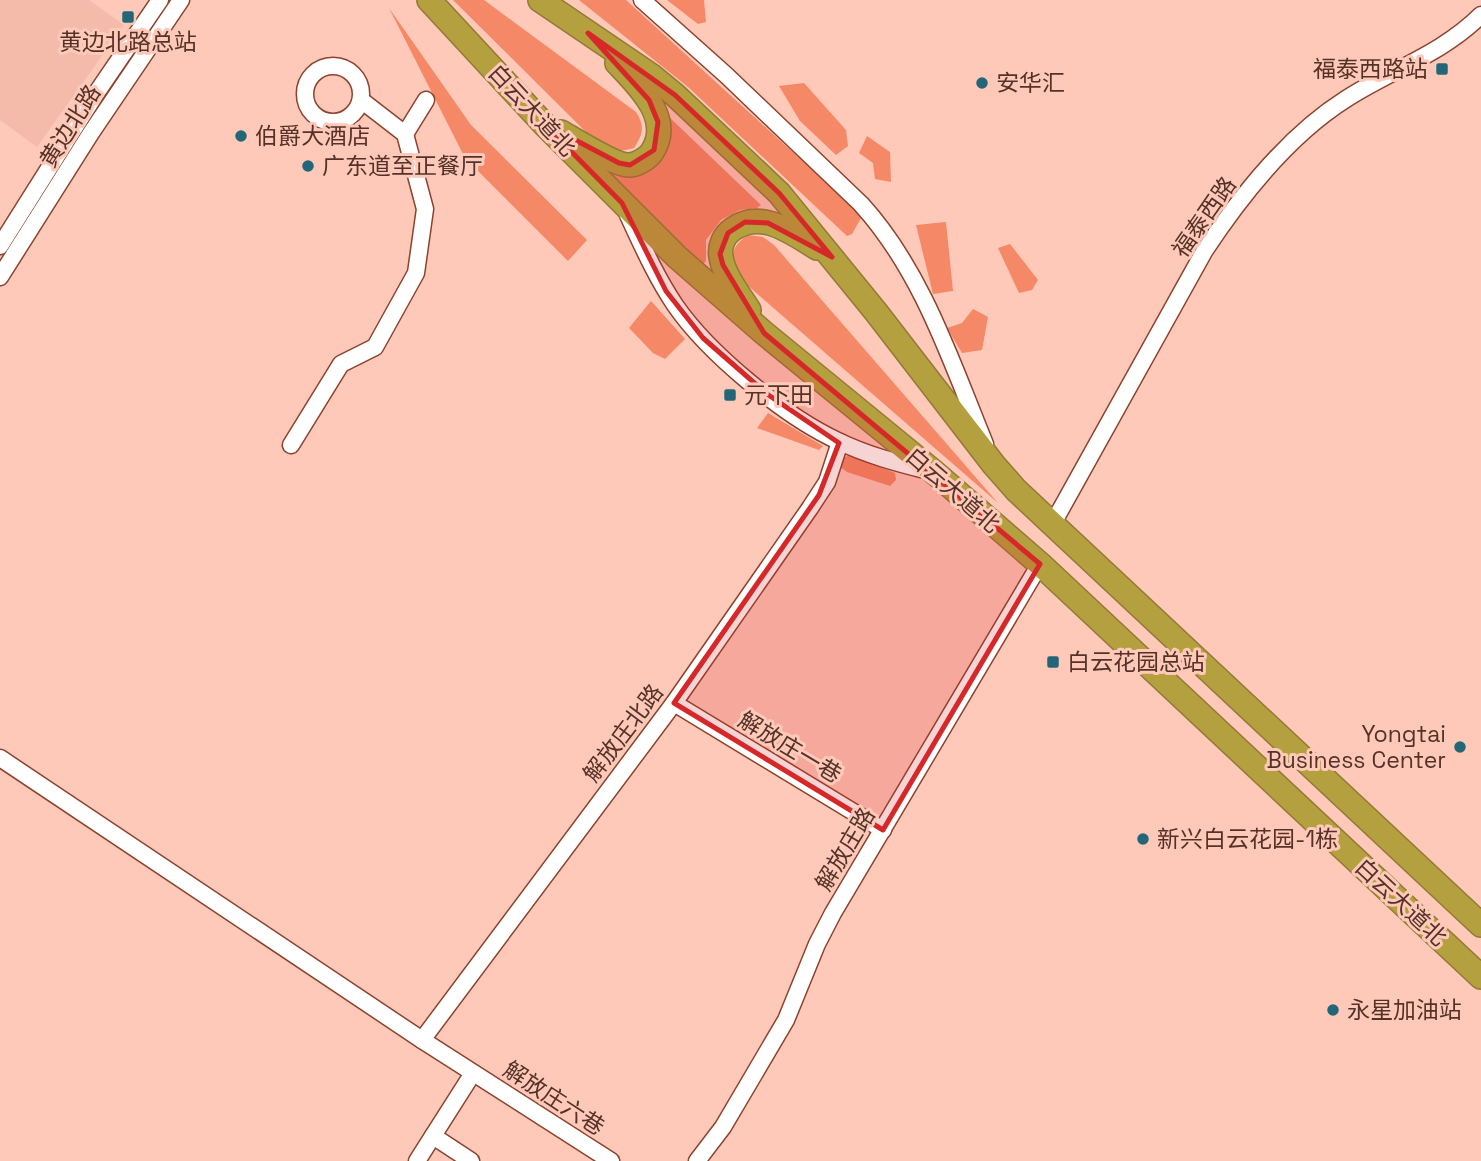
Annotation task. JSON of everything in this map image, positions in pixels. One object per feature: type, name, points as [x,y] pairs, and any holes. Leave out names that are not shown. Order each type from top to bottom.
[{"type":"highway","name":"白云大道北","points":[[429,0],[543,123],[677,257],[1040,564],[1481,977]]},
{"type":"highway","name":"白云大道北","points":[[540,0],[652,76],[779,193],[994,465],[1052,525],[1481,925]]},
{"type":"highway","points":[[543,123],[619,163],[630,165],[648,158],[654,150],[659,134],[658,122],[649,100],[588,33]]},
{"type":"highway","points":[[764,333],[723,265],[720,254],[728,233],[744,222],[756,220],[794,234],[832,257]]},
{"type":"street","name":"黄边北路","points":[[0,246],[97,92],[160,0]]},
{"type":"street","name":"黄边北路","points":[[0,277],[105,112],[181,0]]},
{"type":"street","points":[[642,0],[726,75],[881,226],[904,262],[934,319],[994,465]]},
{"type":"street","name":"福泰西路","points":[[1052,525],[1205,250],[1240,202],[1272,164],[1325,113],[1348,97],[1422,59],[1457,36],[1481,15]]},
{"type":"street","points":[[290,445],[341,364],[375,347],[416,273],[425,209],[405,134],[361,100]]},
{"type":"street","points":[[405,134],[426,100]]},
{"type":"street","points":[[622,203],[666,291],[719,356],[766,394],[815,429],[839,442],[883,459],[934,472]]},
{"type":"street","name":"解放庄北路","points":[[422,1040],[674,703],[814,502],[833,468],[839,442]]},
{"type":"street","name":"解放庄路","points":[[697,1161],[723,1127],[767,1055],[786,1020],[828,923],[1040,564]]},
{"type":"street","name":"解放庄一巷","points":[[674,703],[883,830]]},
{"type":"street","name":"解放庄六巷","points":[[0,758],[422,1040],[611,1161]]},
{"type":"street","points":[[417,1161],[473,1073]]},
{"type":"street","points":[[433,1136],[471,1161]]},
{"type":"highlighted area","points":[[588,33],[675,95],[779,193],[832,257],[768,223],[745,222],[728,233],[720,254],[723,265],[764,333],[1040,564],[883,830],[674,703],[819,495],[839,443],[767,394],[703,338],[666,291],[622,203],[543,123],[619,163],[630,165],[654,150],[658,122],[649,100]]},
{"type":"shaded area","points":[[0,0],[89,0],[124,25],[37,147],[0,120]]},
{"type":"shaded area","points":[[453,0],[484,0],[636,112],[642,130],[634,148],[611,150],[591,137]]},
{"type":"shaded area","points":[[579,0],[626,0],[855,209],[861,218],[852,234],[847,236],[688,87]]},
{"type":"shaded area","points":[[667,0],[704,0],[706,22],[698,24]]},
{"type":"shaded area","points":[[389,8],[471,125],[587,240],[568,261],[465,158]]},
{"type":"shaded area","points":[[804,83],[846,130],[848,146],[836,155],[800,121],[779,86]]},
{"type":"shaded area","points":[[666,114],[761,205],[740,210],[721,220],[706,240],[706,261],[702,265],[607,173],[610,169],[622,175]]},
{"type":"shaded area","points":[[867,136],[890,152],[891,182],[875,179],[873,163],[859,153]]},
{"type":"shaded area","points":[[946,222],[953,291],[933,294],[916,225]]},
{"type":"shaded area","points":[[748,235],[763,237],[774,245],[998,503],[746,284],[734,264],[733,252]]},
{"type":"shaded area","points":[[1010,244],[1038,280],[1032,290],[1019,293],[998,248]]},
{"type":"shaded area","points":[[651,301],[685,339],[665,359],[653,353],[629,328]]},
{"type":"shaded area","points":[[973,309],[988,317],[982,350],[962,353],[947,328],[962,323]]},
{"type":"shaded area","points":[[768,413],[823,446],[819,450],[757,428]]},
{"type":"shaded area","points":[[849,455],[895,473],[896,480],[890,486],[847,472],[839,466],[841,459]]},
{"type":"place","name":"黄边北路总站","points":[[128,17]]},
{"type":"place","name":"福泰西路站","points":[[1442,69]]},
{"type":"place","name":"安华汇","points":[[982,83]]},
{"type":"place","name":"伯爵大酒店","points":[[241,136]]},
{"type":"place","name":"广东道至正餐厅","points":[[308,166]]},
{"type":"place","name":"元下田","points":[[730,395]]},
{"type":"place","name":"白云花园总站","points":[[1053,662]]},
{"type":"place","name":"Yongtai Business Center","points":[[1460,747]]},
{"type":"place","name":"新兴白云花园-1栋","points":[[1143,839]]},
{"type":"place","name":"永星加油站","points":[[1333,1010]]}]
